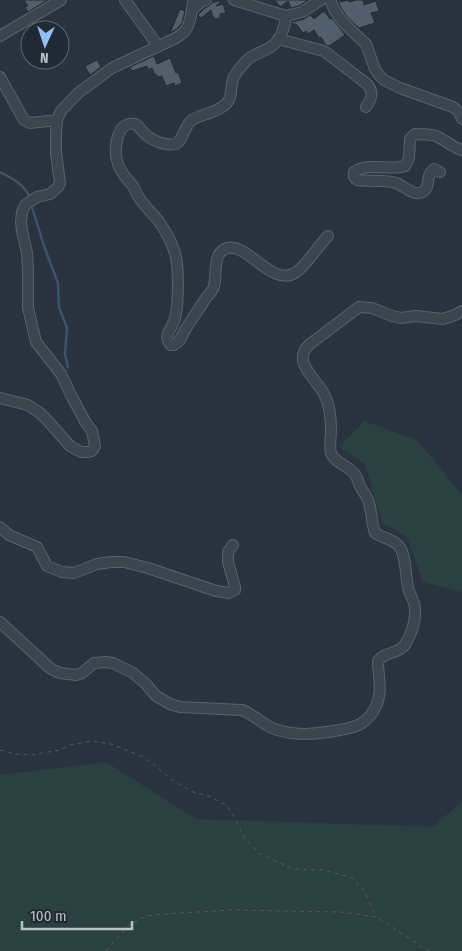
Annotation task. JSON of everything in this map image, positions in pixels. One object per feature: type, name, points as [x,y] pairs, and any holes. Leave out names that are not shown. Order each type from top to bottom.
[{"type":"street","points":[[0,36],[61,0]]},
{"type":"street","points":[[125,0],[158,46]]},
{"type":"street","points":[[0,398],[28,405],[40,413],[70,446],[81,452],[92,451],[95,446],[92,431],[82,417],[61,374],[36,342],[28,308],[27,253],[22,231],[22,212],[25,205],[50,194],[60,183],[56,144],[57,120],[67,104],[78,93],[112,68],[184,33],[193,4],[206,0]]},
{"type":"street","points":[[234,0],[286,16],[302,12],[321,0]]},
{"type":"street","points":[[330,0],[334,11],[343,22],[366,44],[375,68],[384,80],[400,88],[453,107],[459,112],[462,119]]},
{"type":"street","points":[[286,16],[284,28],[278,39],[270,48],[247,59],[233,78],[232,92],[227,104],[211,114],[190,122],[180,140],[173,144],[158,142],[134,124],[125,125],[117,136],[118,165],[139,197],[160,223],[175,254],[178,286],[176,314],[173,325],[167,335],[169,343],[174,346],[212,292],[215,283],[218,255],[222,251],[231,247],[240,250],[275,273],[291,275],[300,269],[328,236]]},
{"type":"street","points":[[278,39],[324,51],[367,84],[371,88],[372,93],[366,108]]},
{"type":"street","points":[[0,77],[24,120],[30,123],[57,120]]},
{"type":"street","points":[[440,172],[434,170],[431,172],[426,188],[423,192],[418,193],[396,183],[382,180],[360,181],[354,178],[353,175],[354,172],[360,169],[405,166],[410,158],[410,139],[415,134],[436,136],[462,150]]},
{"type":"street","points":[[0,622],[45,665],[60,673],[76,675],[94,664],[113,663],[133,673],[156,696],[170,704],[180,707],[242,710],[263,724],[293,734],[325,733],[360,724],[373,713],[377,705],[380,686],[378,661],[381,656],[403,647],[412,628],[415,608],[409,591],[401,548],[394,542],[375,533],[368,500],[357,478],[351,470],[331,455],[331,421],[328,402],[302,360],[302,354],[305,348],[359,308],[372,308],[401,318],[416,316],[443,319],[462,311]]},
{"type":"street","points":[[0,527],[9,535],[37,547],[47,566],[62,572],[74,573],[97,564],[124,562],[148,568],[216,592],[229,593],[235,590],[228,562],[228,552],[233,545]]},
{"type":"path","points":[[0,750],[14,754],[31,754],[60,750],[70,745],[92,741],[111,744],[141,756],[172,780],[193,792],[209,796],[226,805],[233,814],[245,839],[260,854],[293,869],[323,870],[351,877],[364,892],[376,917]]},
{"type":"path","points":[[106,951],[128,926],[146,916],[231,910],[342,912],[376,917],[430,951]]},
{"type":"green space","points":[[364,421],[417,440],[462,495],[462,592],[423,582],[407,537],[382,523],[365,464],[339,447]]},
{"type":"green space","points":[[106,762],[196,819],[433,827],[462,801],[462,951],[0,951],[0,775]]},
{"type":"building","points":[[24,0],[47,0],[28,12],[25,7],[28,6]]},
{"type":"building","points":[[222,0],[216,6],[223,4],[226,13],[220,14],[220,18],[215,19],[211,10],[201,18],[198,15],[212,3]]},
{"type":"building","points":[[275,0],[308,0],[299,6],[291,8],[288,1],[280,7]]},
{"type":"building","points":[[338,0],[341,2],[348,0],[349,2],[363,0],[364,5],[376,1],[379,11],[371,13],[375,23],[359,28],[348,18]]},
{"type":"building","points":[[180,9],[185,11],[182,23],[170,33]]},
{"type":"building","points":[[324,11],[345,35],[329,46],[326,45],[321,37],[319,38],[314,30],[308,34],[306,31],[303,33],[296,24],[292,24],[292,22],[304,19],[310,15],[314,19]]},
{"type":"building","points":[[154,56],[157,64],[170,58],[182,83],[175,86],[174,83],[166,86],[162,76],[158,77],[155,75],[152,68],[148,70],[147,66],[132,71],[130,67]]},
{"type":"building","points":[[97,60],[101,67],[90,75],[85,66]]},
{"type":"waterway","points":[[0,172],[14,179],[22,186],[30,199]]},
{"type":"waterway","points":[[31,204],[58,283],[59,307],[67,328],[65,354],[68,367]]}]
